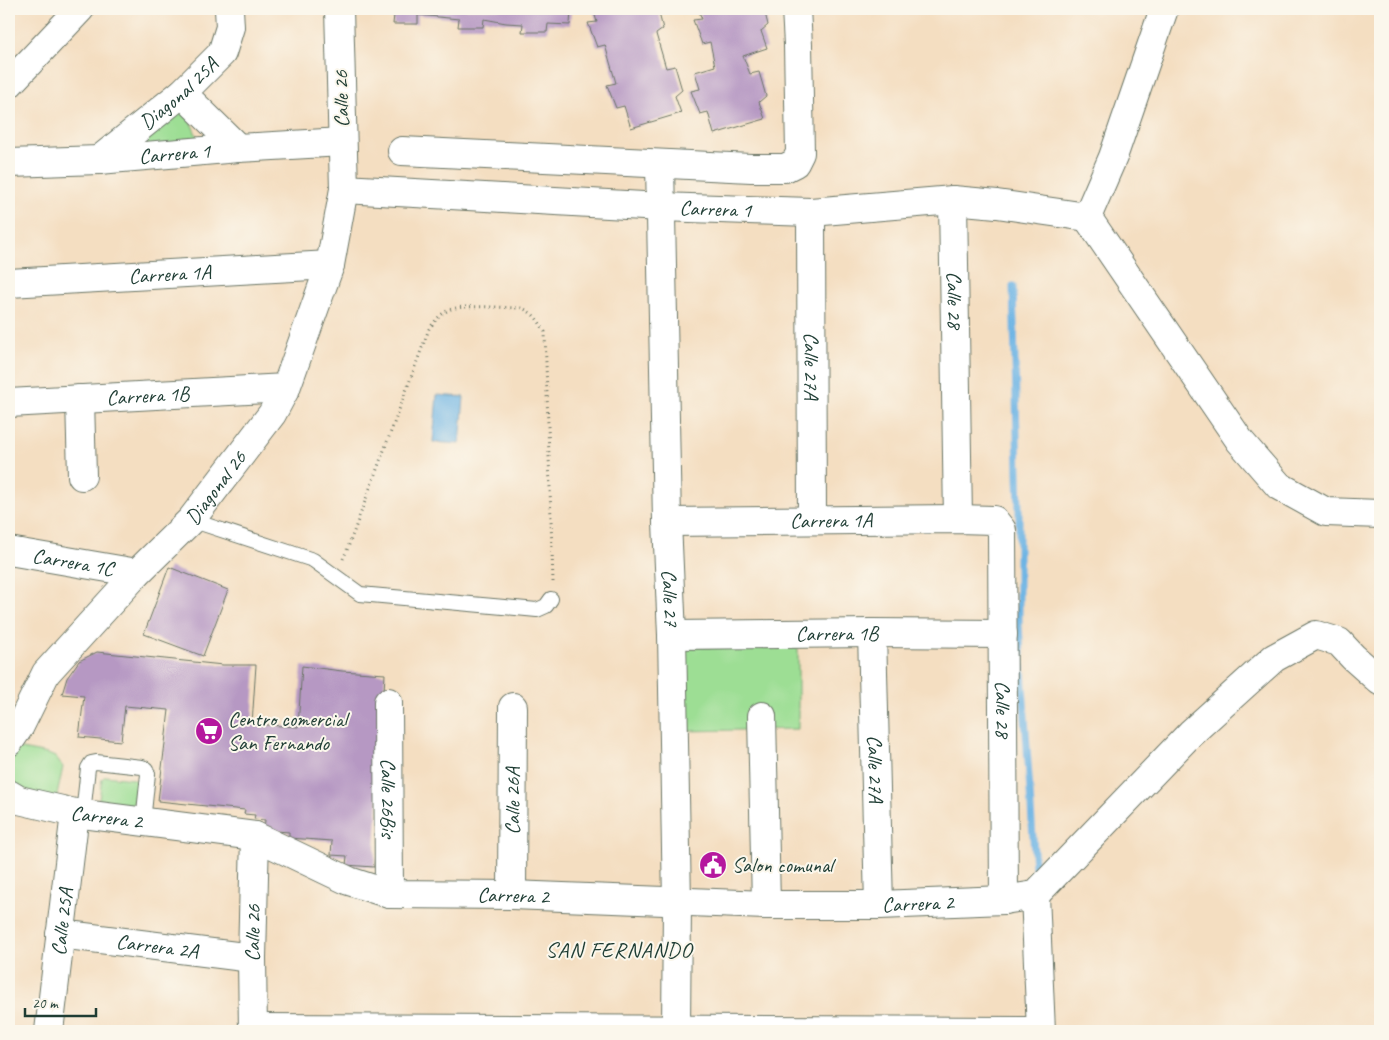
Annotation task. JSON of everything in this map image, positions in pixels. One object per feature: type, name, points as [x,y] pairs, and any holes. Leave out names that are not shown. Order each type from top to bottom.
[{"type":"street","points":[[9,84],[80,9]]},
{"type":"street","name":"Diagonal 25A","points":[[99,160],[182,93],[222,53],[230,27],[229,9]]},
{"type":"street","name":"Calle 26","points":[[339,9],[344,189]]},
{"type":"street","points":[[402,151],[660,164],[785,168],[794,163],[800,153],[796,9]]},
{"type":"street","points":[[1164,9],[1113,157],[1087,217],[1240,441],[1279,486],[1326,512],[1375,514]]},
{"type":"street","points":[[182,93],[238,148]]},
{"type":"street","name":"Carrera 1","points":[[9,163],[99,160],[238,148],[342,142]]},
{"type":"street","name":"Calle 27","points":[[660,164],[667,522],[672,635],[678,902],[676,1030]]},
{"type":"street","points":[[750,210],[751,168]]},
{"type":"street","name":"Carrera 1","points":[[344,189],[811,212],[953,200],[997,204],[1087,217]]},
{"type":"street","name":"Diagonal 26","points":[[9,742],[20,726],[46,673],[137,573],[191,520],[272,414],[286,388],[330,265],[344,189]]},
{"type":"street","name":"Calle 28","points":[[953,200],[958,519]]},
{"type":"street","name":"Calle 27A","points":[[811,212],[812,520]]},
{"type":"street","name":"Carrera 1A","points":[[9,283],[330,265]]},
{"type":"street","name":"Carrera 1B","points":[[9,403],[286,388]]},
{"type":"street","points":[[80,399],[82,476]]},
{"type":"street","name":"Carrera 1A","points":[[667,522],[994,520]]},
{"type":"street","name":"Calle 28","points":[[994,520],[1002,530],[1004,900]]},
{"type":"street","name":"Carrera 1C","points":[[9,551],[137,573]]},
{"type":"street","name":"Calle 27A","points":[[872,633],[880,905]]},
{"type":"street","name":"Carrera 1B","points":[[672,635],[1003,634]]},
{"type":"street","points":[[253,1030],[1040,1031],[1035,895],[1190,733],[1274,658],[1316,635],[1338,642],[1353,658],[1380,681]]},
{"type":"street","name":"Calle 26Bis","points":[[388,702],[389,894]]},
{"type":"street","name":"Calle 26A","points":[[512,895],[513,707]]},
{"type":"street","points":[[762,716],[766,905]]},
{"type":"street","name":"Carrera 2","points":[[9,794],[19,800],[79,814],[255,836],[349,881],[389,894],[512,895],[766,905],[880,905],[1004,900],[1035,895]]},
{"type":"street","name":"Calle 25A","points":[[49,1031],[60,934],[79,814]]},
{"type":"street","name":"Calle 26","points":[[253,1030],[252,958],[255,836]]},
{"type":"street","name":"Carrera 2A","points":[[60,934],[252,958]]},
{"type":"lane","points":[[191,520],[313,560],[360,594],[537,610],[546,606],[551,598]]},
{"type":"lane","points":[[79,814],[88,768],[91,763],[142,767],[146,769],[148,774],[143,822]]},
{"type":"path","points":[[335,575],[347,550],[429,329],[438,317],[450,309],[461,307],[522,308],[535,316],[545,332],[553,590],[551,598]]},
{"type":"green space","points":[[180,97],[201,146],[115,154]]},
{"type":"green space","points":[[683,647],[798,648],[798,729],[683,731]]},
{"type":"green space","points":[[16,748],[48,754],[55,757],[63,767],[56,800],[9,784],[9,756]]},
{"type":"green space","points":[[105,776],[136,781],[132,816],[97,812],[102,779]]},
{"type":"water","points":[[437,395],[464,397],[460,444],[433,442]]},
{"type":"building","points":[[377,9],[571,9],[570,25],[548,24],[547,32],[522,32],[523,24],[484,19],[483,27],[458,27],[459,19],[418,15],[418,24],[393,24],[394,15],[377,14]]},
{"type":"building","points":[[593,9],[658,9],[663,29],[656,34],[666,68],[675,66],[682,90],[675,96],[681,113],[631,128],[624,106],[616,108],[607,85],[616,83],[605,45],[597,47],[588,23],[597,22]]},
{"type":"building","points":[[698,9],[764,9],[768,25],[761,31],[767,48],[743,56],[750,74],[759,72],[766,96],[759,102],[765,119],[714,134],[708,112],[700,114],[691,91],[700,89],[695,72],[715,66],[710,42],[702,44],[693,20],[702,19]]},
{"type":"building","points":[[169,567],[228,590],[203,656],[144,634]]},
{"type":"building","points":[[97,652],[223,665],[256,665],[252,724],[298,727],[302,666],[385,674],[374,867],[346,865],[347,856],[331,855],[332,841],[289,838],[289,832],[264,830],[265,820],[254,819],[255,815],[244,814],[245,810],[158,801],[169,710],[125,706],[121,741],[79,737],[84,696],[62,694],[67,678],[79,661]]},
{"type":"waterway","points":[[1013,286],[1019,510],[1019,626],[1036,883]]},
{"type":"place","name":"Centro comercial San Fernando","points":[[209,731]]},
{"type":"place","name":"Salon comunal","points":[[713,865]]},
{"type":"district","name":"SAN FERNANDO","points":[[619,949]]}]
